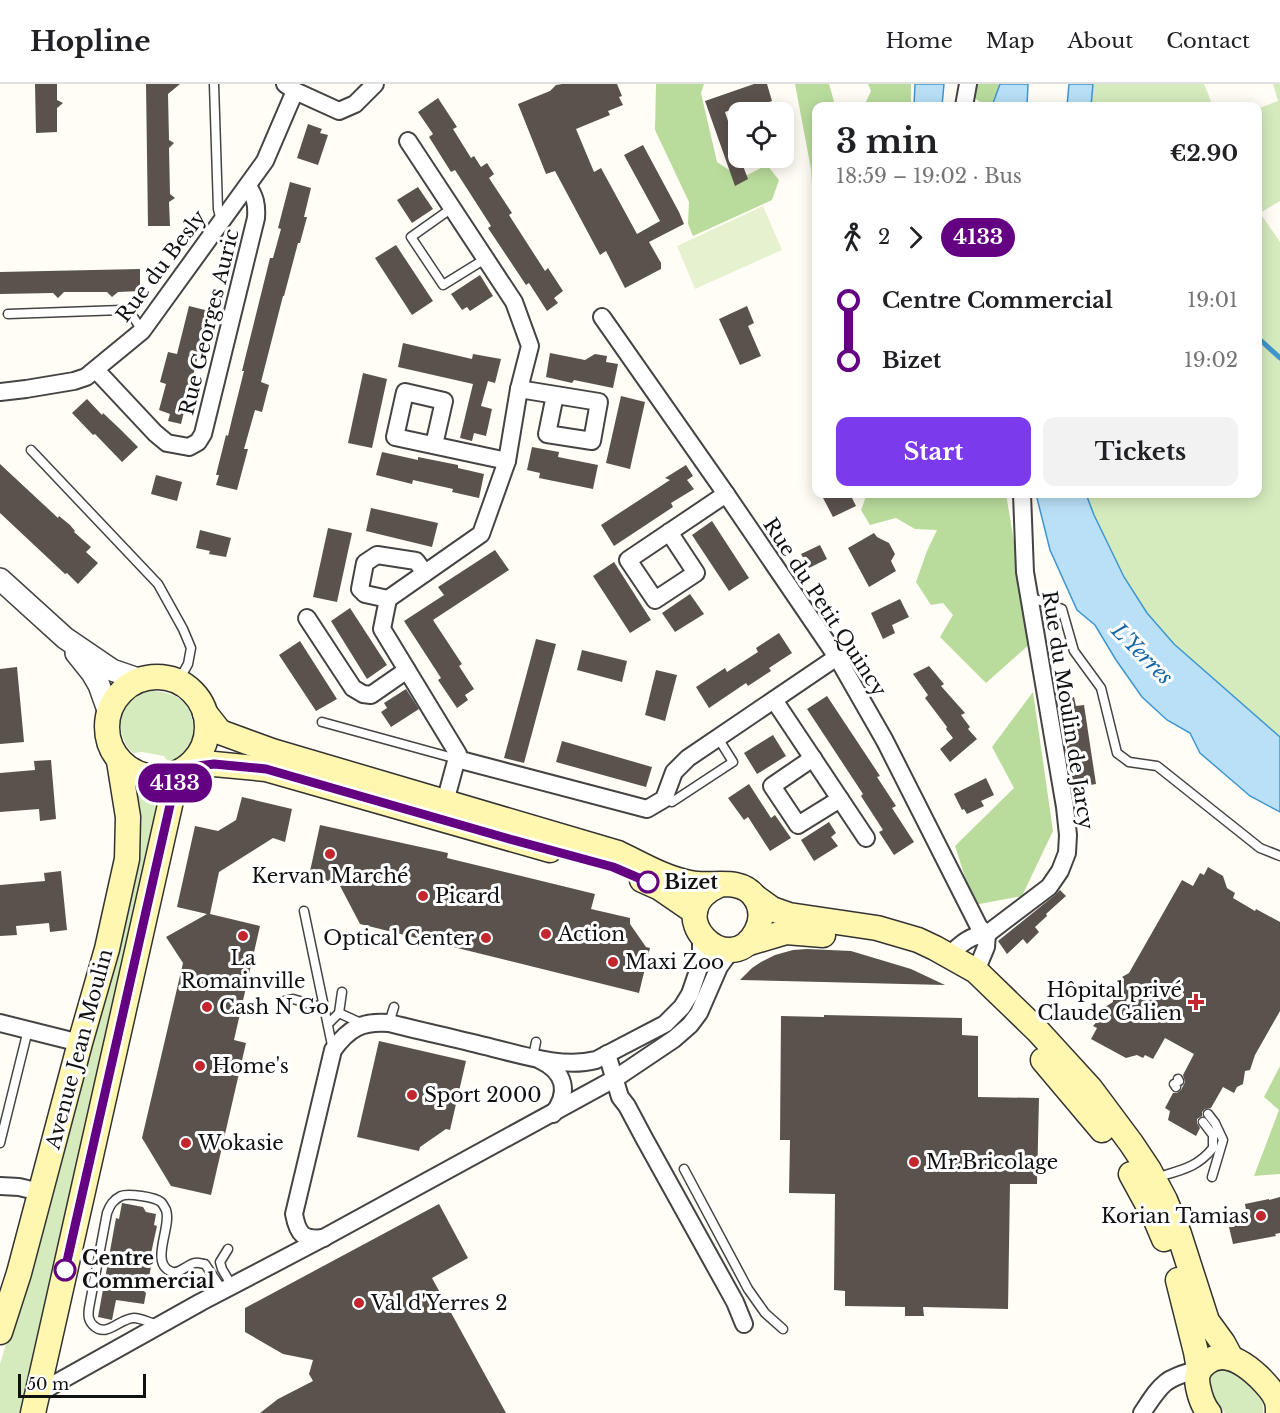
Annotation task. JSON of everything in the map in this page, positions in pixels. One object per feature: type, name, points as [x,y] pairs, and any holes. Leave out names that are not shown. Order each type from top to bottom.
[{"type":"main road","points":[[183,770],[197,758],[207,736],[207,724],[202,704],[187,687],[166,678],[154,677],[127,687],[116,698],[109,712],[108,736],[119,761],[131,771],[146,776],[161,777],[214,764],[266,769],[613,867],[660,888],[695,912]]},
{"type":"main road","points":[[205,712],[220,732],[254,746],[618,853],[666,876],[691,884],[728,883],[737,885],[772,909],[789,915],[877,928],[918,940],[976,971],[1037,1030],[1090,1088],[1149,1170],[1179,1234],[1207,1322],[1231,1358]]},
{"type":"main road","name":"Avenue Jean Moulin","points":[[0,1332],[107,949],[127,859],[128,817],[119,761]]},
{"type":"main road","name":"Avenue Jean Moulin","points":[[35,1404],[183,770]]},
{"type":"main road","points":[[719,885],[700,898],[695,912],[697,928],[707,942],[714,946],[723,949],[740,946],[786,932],[861,940],[896,947],[928,961],[959,979],[1003,1015],[1088,1112],[1117,1149],[1138,1185],[1170,1254],[1185,1304],[1199,1369],[1197,1378],[1199,1393],[1209,1413]]},
{"type":"main road","points":[[740,946],[759,926],[761,916],[754,896]]},
{"type":"main road","points":[[1199,1369],[1211,1359],[1222,1356],[1231,1358],[1251,1370],[1266,1384],[1278,1404]]},
{"type":"street","points":[[290,87],[339,111],[355,104],[375,84]]},
{"type":"street","points":[[965,102],[968,84]]},
{"type":"street","name":"Rue du Besly","points":[[0,392],[74,381],[86,377],[142,331],[264,161],[290,87]]},
{"type":"street","points":[[408,141],[514,302],[531,346],[519,389],[507,461],[481,534],[388,599],[382,630],[458,754],[445,802]]},
{"type":"street","name":"Rue Georges Auric","points":[[96,370],[155,434],[167,443],[189,447],[198,442],[203,434],[256,218],[257,206],[248,186]]},
{"type":"street","name":"Rue du Petit Quincy","points":[[602,317],[837,657],[885,741],[979,927],[987,934]]},
{"type":"street","points":[[519,389],[555,395]]},
{"type":"street","points":[[434,445],[507,461]]},
{"type":"street","points":[[669,532],[726,494]]},
{"type":"street","name":"Rue du Moulin de Jarcy","points":[[949,955],[962,943],[976,935],[987,934],[1049,887],[1060,871],[1067,853],[1065,807],[1025,572],[1022,498]]},
{"type":"street","points":[[388,599],[365,594],[360,589],[365,563],[377,555],[416,561],[425,573]]},
{"type":"street","points":[[0,579],[65,638],[112,670],[141,680]]},
{"type":"street","points":[[307,618],[353,688],[363,694],[371,694],[407,670]]},
{"type":"street","points":[[65,638],[92,673],[109,712]]},
{"type":"street","points":[[457,759],[647,809],[663,799],[674,772],[688,758],[837,657]]},
{"type":"street","points":[[774,700],[866,838]]},
{"type":"street","points":[[813,758],[772,786],[798,825],[840,799]]},
{"type":"street","points":[[976,971],[986,947],[987,934]]},
{"type":"street","points":[[325,1238],[314,1239],[303,1236],[296,1225],[294,1214],[333,1050],[350,1032],[363,1024],[389,1023],[536,1052],[567,1062],[584,1063],[596,1060],[665,1024],[682,1007],[690,994],[701,962],[701,935]]},
{"type":"street","points":[[35,1404],[58,1382],[159,1325],[325,1238],[616,1078],[674,1040],[690,1025],[699,1013],[719,967],[740,946]]},
{"type":"street","points":[[0,1023],[80,1043]]},
{"type":"street","points":[[536,1052],[558,1073],[563,1084],[563,1096],[559,1106],[552,1114]]},
{"type":"street","points":[[607,1054],[620,1096],[735,1302],[744,1324]]},
{"type":"street","points":[[0,1186],[19,1187],[40,1192]]},
{"type":"street","points":[[1142,1413],[1159,1387],[1165,1382],[1173,1377],[1199,1369]]},
{"type":"lane","points":[[214,84],[218,209],[221,221]]},
{"type":"lane","points":[[452,208],[411,237],[443,285],[485,259]]},
{"type":"lane","points":[[8,314],[122,310],[134,318],[142,331]]},
{"type":"lane","points":[[31,450],[158,584],[192,648],[188,664],[178,682]]},
{"type":"lane","points":[[1030,597],[1062,609],[1074,651],[1101,688],[1117,753],[1129,762],[1157,766],[1260,848],[1280,856]]},
{"type":"lane","points":[[322,722],[457,759]]},
{"type":"lane","points":[[663,799],[672,802],[733,762],[717,738]]},
{"type":"lane","points":[[304,911],[333,1050]]},
{"type":"lane","points":[[328,1023],[339,1013],[342,992]]},
{"type":"lane","points":[[284,1001],[293,999],[324,1008]]},
{"type":"lane","points":[[389,1023],[394,1007]]},
{"type":"lane","points":[[339,1013],[363,1024]]},
{"type":"lane","points":[[0,1143],[28,1030]]},
{"type":"lane","points":[[1165,1175],[1187,1168],[1204,1159],[1213,1148],[1213,1135],[1206,1118],[1215,1123],[1222,1140],[1212,1177]]},
{"type":"lane","points":[[684,1169],[748,1289],[765,1313],[783,1329]]},
{"type":"lane","points":[[159,1325],[130,1318],[102,1330],[95,1328],[88,1318],[107,1213],[111,1204],[118,1197],[126,1194],[155,1199],[163,1203],[168,1222],[161,1255],[163,1264],[169,1271],[176,1273],[195,1263],[205,1264],[228,1289]]},
{"type":"lane","points":[[228,1249],[220,1262],[228,1289]]},
{"type":"green space","points":[[656,84],[704,84],[701,93],[717,162],[741,178],[761,168],[769,168],[779,180],[772,200],[693,236],[688,224],[689,202],[655,130]]},
{"type":"green space","points":[[795,84],[829,84],[834,102],[812,102],[812,184]]},
{"type":"green space","points":[[868,84],[911,84],[911,102],[866,102],[871,91]]},
{"type":"green space","points":[[957,84],[1000,84],[993,102],[980,102]]},
{"type":"green space","points":[[1093,84],[1204,84],[1211,102],[1091,102]]},
{"type":"green space","points":[[1273,84],[1280,84],[1280,201],[1262,212],[1262,107],[1278,101]]},
{"type":"green space","points":[[763,206],[782,250],[695,289],[677,246]]},
{"type":"green space","points":[[1262,216],[1280,242],[1280,737],[1174,644],[1147,613],[1124,577],[1088,498],[1262,498]]},
{"type":"green space","points":[[866,498],[1007,498],[1031,643],[986,683],[940,637],[953,615],[943,603],[931,605],[916,582],[937,530],[915,529],[896,518],[870,525],[861,510]]},
{"type":"green space","points":[[147,690],[175,696],[183,702],[191,715],[193,730],[190,744],[177,760],[168,762],[164,756],[142,752],[133,753],[128,748],[120,723],[122,710],[128,698],[133,694]]},
{"type":"green space","points":[[1033,692],[1053,831],[1022,896],[974,905],[955,846],[1014,788],[992,747]]},
{"type":"green space","points":[[135,784],[165,790],[21,1413],[0,1413],[0,1364],[40,1232]]},
{"type":"green space","points":[[1280,1066],[1280,1174],[1254,1176],[1279,1110],[1264,1097]]},
{"type":"green space","points":[[1215,1366],[1239,1370],[1260,1395],[1263,1413],[1226,1413],[1213,1397],[1208,1384]]},
{"type":"water","points":[[915,84],[944,84],[942,102],[914,102]]},
{"type":"water","points":[[1000,84],[1028,84],[1027,102],[993,102]]},
{"type":"water","points":[[1069,84],[1093,84],[1091,102],[1067,102]]},
{"type":"water","name":"L'Yerres","points":[[1037,498],[1088,498],[1124,577],[1147,613],[1174,644],[1280,737],[1280,812],[1250,796],[1200,753],[1190,733],[1167,720],[1142,697],[1095,625],[1077,610],[1050,550]]},
{"type":"building","points":[[35,84],[57,84],[57,100],[63,103],[57,108],[57,132],[36,133]]},
{"type":"building","points":[[146,84],[180,84],[168,94],[169,140],[174,143],[169,148],[170,194],[175,198],[169,202],[170,226],[148,226]]},
{"type":"building","points":[[562,84],[617,84],[623,105],[608,111],[610,115],[576,129],[594,172],[601,168],[637,234],[660,221],[624,155],[643,145],[684,224],[649,242],[661,263],[661,269],[625,288],[606,251],[600,255],[555,171],[546,174],[518,104]]},
{"type":"building","points":[[754,84],[767,84],[772,101],[728,102],[728,111],[725,112],[728,121],[728,166],[705,101]]},
{"type":"building","points":[[438,98],[457,127],[453,129],[471,158],[474,156],[481,167],[487,163],[494,174],[489,178],[512,213],[509,215],[545,271],[548,268],[563,291],[554,298],[558,303],[547,311],[529,283],[526,285],[488,228],[491,226],[455,170],[451,172],[429,137],[433,134],[418,112]]},
{"type":"building","points":[[308,124],[322,129],[320,133],[328,135],[318,165],[297,158]]},
{"type":"building","points":[[729,168],[744,168],[748,179],[735,186]]},
{"type":"building","points":[[290,182],[311,188],[304,217],[307,217],[283,296],[261,382],[269,385],[262,412],[255,410],[244,449],[248,449],[237,490],[216,485],[219,475],[216,475],[226,435],[228,436],[270,258],[273,258],[281,229],[278,228]]},
{"type":"building","points":[[418,187],[433,209],[412,223],[397,200]]},
{"type":"building","points":[[396,245],[433,301],[412,315],[375,258]]},
{"type":"building","points":[[140,269],[140,291],[118,292],[112,297],[107,292],[64,292],[58,298],[53,293],[0,294],[0,272]]},
{"type":"building","points":[[480,275],[493,296],[470,311],[467,307],[462,310],[451,294]]},
{"type":"building","points":[[189,306],[209,311],[181,424],[168,421],[170,414],[159,410],[166,384],[160,382],[168,352],[177,354]]},
{"type":"building","points":[[747,306],[754,323],[748,326],[761,356],[740,365],[719,319]]},
{"type":"building","points":[[403,343],[472,359],[473,354],[501,359],[495,383],[488,381],[481,406],[492,409],[486,436],[474,433],[472,441],[460,438],[473,384],[398,367]]},
{"type":"building","points":[[550,353],[585,360],[595,354],[607,356],[606,362],[618,364],[613,388],[546,377]]},
{"type":"building","points":[[363,373],[387,379],[372,448],[348,443]]},
{"type":"building","points":[[621,396],[645,402],[630,469],[606,463]]},
{"type":"building","points":[[87,399],[138,447],[122,462],[72,413]]},
{"type":"building","points":[[532,447],[559,452],[558,457],[598,465],[593,489],[539,478],[540,473],[527,470]]},
{"type":"building","points":[[382,452],[418,460],[418,457],[458,465],[458,468],[484,474],[479,498],[452,492],[453,489],[413,480],[412,484],[376,475]]},
{"type":"building","points":[[0,464],[58,518],[59,516],[70,525],[74,532],[91,547],[86,552],[98,563],[78,584],[0,513]]},
{"type":"building","points":[[686,465],[693,476],[687,480],[694,489],[671,503],[673,507],[614,546],[601,525],[670,480],[665,478]]},
{"type":"building","points":[[156,475],[182,482],[177,501],[151,494]]},
{"type":"building","points":[[823,498],[852,498],[856,506],[833,517]]},
{"type":"building","points":[[371,508],[438,523],[432,547],[366,531]]},
{"type":"building","points":[[712,521],[749,578],[729,591],[692,535]]},
{"type":"building","points":[[328,528],[352,533],[337,602],[313,597]]},
{"type":"building","points":[[200,530],[231,538],[226,557],[209,554],[210,551],[196,548]]},
{"type":"building","points":[[874,533],[889,543],[895,554],[891,561],[896,571],[869,587],[848,548]]},
{"type":"building","points":[[820,545],[827,559],[809,568],[801,554]]},
{"type":"building","points":[[495,550],[509,570],[433,620],[462,664],[459,666],[474,689],[465,695],[468,700],[457,708],[438,680],[441,678],[404,621],[444,595],[438,587]]},
{"type":"building","points":[[614,562],[651,620],[630,633],[593,576]]},
{"type":"building","points":[[690,594],[704,614],[675,632],[662,613]]},
{"type":"building","points":[[900,599],[909,617],[892,625],[895,633],[883,639],[871,613]]},
{"type":"building","points":[[350,608],[387,665],[367,679],[331,621]]},
{"type":"building","points":[[779,633],[792,653],[769,668],[771,671],[748,686],[746,683],[709,708],[696,687],[725,668],[727,672],[758,652],[756,648]]},
{"type":"building","points":[[536,639],[556,644],[524,763],[504,758]]},
{"type":"building","points":[[300,641],[337,699],[316,711],[279,655]]},
{"type":"building","points":[[582,650],[627,661],[622,682],[577,670]]},
{"type":"building","points":[[929,666],[944,684],[941,686],[965,713],[961,715],[970,727],[968,729],[977,739],[950,762],[940,749],[953,738],[925,698],[928,695],[913,674]]},
{"type":"building","points":[[17,667],[24,742],[0,744],[0,669]]},
{"type":"building","points":[[656,670],[677,675],[665,721],[645,715]]},
{"type":"building","points":[[406,689],[419,709],[391,727],[381,712],[387,708],[384,703]]},
{"type":"building","points":[[827,696],[880,776],[877,777],[896,806],[892,808],[914,842],[894,855],[879,832],[883,830],[861,796],[863,794],[807,709]]},
{"type":"building","points":[[1074,697],[1076,706],[1084,705],[1096,784],[1074,788],[1059,700]]},
{"type":"building","points":[[773,735],[786,756],[757,774],[744,753]]},
{"type":"building","points":[[562,741],[652,767],[646,787],[556,762]]},
{"type":"building","points":[[51,760],[56,819],[40,821],[39,809],[0,812],[0,773],[35,770],[34,761]]},
{"type":"building","points":[[986,778],[994,795],[981,801],[984,806],[967,814],[964,809],[962,810],[954,794]]},
{"type":"building","points":[[749,784],[771,818],[775,815],[791,838],[770,851],[748,817],[744,820],[728,798]]},
{"type":"building","points":[[242,797],[292,809],[285,842],[273,838],[219,872],[210,914],[260,926],[234,1040],[246,1043],[211,1195],[171,1186],[142,1138],[183,963],[166,937],[207,914],[177,907],[195,826],[218,831],[236,820]]},
{"type":"building","points":[[829,822],[836,833],[831,837],[838,846],[814,861],[801,840]]},
{"type":"building","points":[[320,825],[448,853],[447,858],[595,894],[591,909],[630,918],[630,924],[646,947],[650,948],[639,993],[360,924],[339,884],[309,876]]},
{"type":"building","name":"Hôpital privé Claude Galien","points":[[1208,867],[1223,876],[1227,888],[1235,893],[1233,898],[1280,922],[1280,1011],[1255,1055],[1250,1070],[1245,1071],[1243,1084],[1237,1087],[1234,1093],[1223,1087],[1211,1108],[1205,1109],[1202,1116],[1197,1119],[1200,1128],[1196,1136],[1168,1120],[1170,1111],[1165,1108],[1173,1093],[1181,1090],[1185,1082],[1183,1075],[1194,1054],[1165,1038],[1153,1059],[1145,1055],[1143,1058],[1137,1055],[1126,1058],[1091,1039],[1097,1028],[1093,1026],[1104,1014],[1105,1007],[1113,1002],[1113,992],[1119,986],[1122,977],[1129,973],[1182,880],[1193,886],[1200,873],[1204,875]]},
{"type":"building","points":[[61,871],[67,930],[50,932],[49,923],[16,926],[17,935],[0,936],[0,885],[45,881],[44,873]]},
{"type":"building","points":[[1060,890],[1066,896],[1035,927],[1039,932],[1027,944],[1023,939],[1007,954],[998,941]]},
{"type":"building","points":[[807,949],[851,951],[911,969],[945,985],[740,980],[752,968],[775,955]]},
{"type":"building","name":"Mr.Bricolage","points":[[824,1015],[962,1018],[962,1035],[978,1036],[978,1097],[1039,1098],[1037,1184],[1010,1184],[1008,1309],[923,1307],[924,1316],[905,1316],[905,1307],[845,1306],[845,1291],[834,1290],[835,1194],[789,1193],[790,1140],[780,1140],[781,1016],[824,1017]]},
{"type":"building","name":"Sport 2000","points":[[379,1041],[466,1061],[450,1130],[446,1129],[420,1147],[419,1151],[357,1137]]},
{"type":"building","name":"Korian Tamias","points":[[1280,1197],[1280,1233],[1275,1234],[1276,1236],[1233,1244],[1229,1227],[1234,1227],[1246,1210],[1245,1204]]},
{"type":"building","points":[[122,1203],[143,1207],[146,1212],[156,1214],[154,1225],[157,1226],[150,1258],[152,1260],[149,1278],[146,1279],[144,1291],[146,1293],[144,1304],[116,1300],[112,1320],[98,1317],[116,1218],[119,1219]]},
{"type":"building","name":"Val d'Yerres 2","points":[[439,1204],[468,1258],[432,1278],[506,1413],[260,1413],[278,1399],[313,1381],[309,1374],[313,1360],[283,1354],[245,1332],[245,1308]]},
{"type":"waterway","points":[[1262,342],[1280,358]]},
{"type":"bus line","name":"4133","points":[[65,1270],[177,774],[183,770],[189,767],[214,764],[266,769],[613,867],[648,882]]},
{"type":"place","name":"Kervan Marché","points":[[330,854]]},
{"type":"place","name":"Bizet","points":[[648,882]]},
{"type":"place","name":"Picard","points":[[423,896]]},
{"type":"place","name":"Action","points":[[546,934]]},
{"type":"place","name":"La Romainville","points":[[243,936]]},
{"type":"place","name":"Optical Center","points":[[486,938]]},
{"type":"place","name":"Maxi Zoo","points":[[613,962]]},
{"type":"place","name":"Hôpital privé Claude Galien","points":[[1196,1002]]},
{"type":"place","name":"Cash N Go","points":[[207,1007]]},
{"type":"place","name":"Home's","points":[[200,1066]]},
{"type":"place","name":"Sport 2000","points":[[412,1095]]},
{"type":"place","name":"Wokasie","points":[[186,1143]]},
{"type":"place","name":"Mr.Bricolage","points":[[914,1162]]},
{"type":"place","name":"Korian Tamias","points":[[1261,1216]]},
{"type":"place","name":"Centre Commercial","points":[[65,1270]]},
{"type":"place","name":"Val d'Yerres 2","points":[[359,1303]]}]
